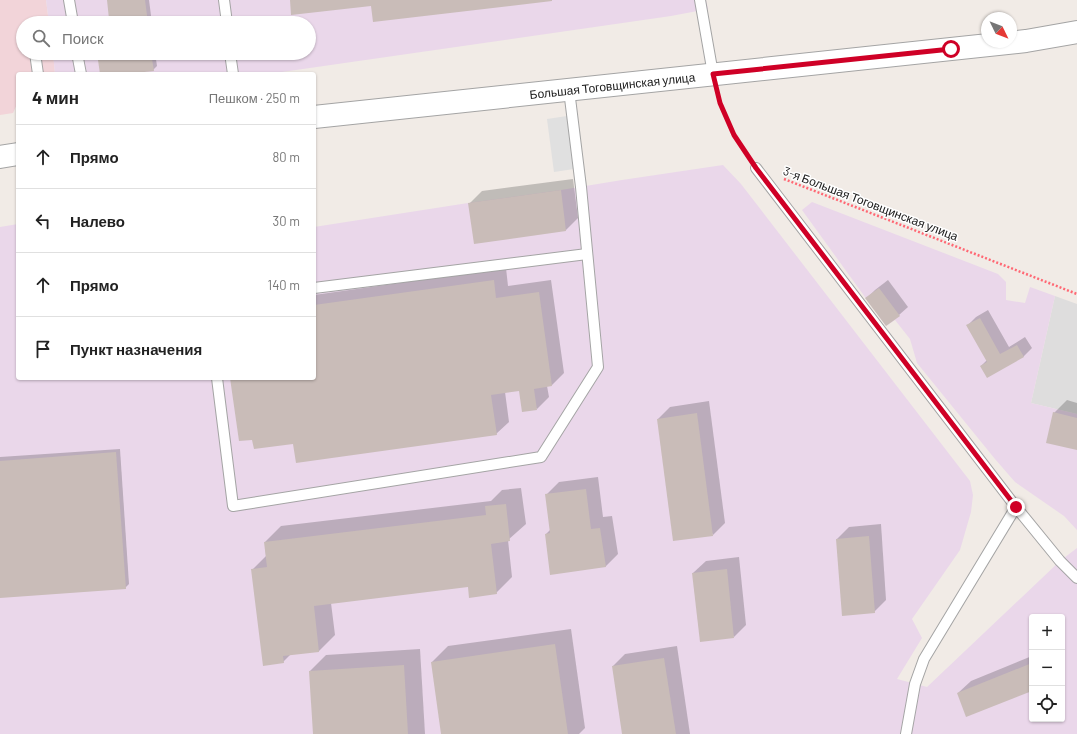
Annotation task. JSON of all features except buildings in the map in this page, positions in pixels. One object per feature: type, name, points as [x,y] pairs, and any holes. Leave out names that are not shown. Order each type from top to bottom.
[{"type":"street","name":"Большая Тоговщинская улица","points":[[316,117],[1074,36]]},
{"type":"street","points":[[0,157],[16,154]]},
{"type":"lane","points":[[69,0],[72,16]]},
{"type":"lane","points":[[224,0],[226,16]]},
{"type":"lane","points":[[700,0],[713,74]]},
{"type":"lane","points":[[36,60],[38,72]]},
{"type":"lane","points":[[78,60],[81,72]]},
{"type":"lane","points":[[231,60],[232,72]]},
{"type":"lane","points":[[217,380],[234,506],[541,457],[598,367],[581,187],[569,90]]},
{"type":"lane","points":[[756,168],[1016,507],[1060,561],[1077,578]]},
{"type":"lane","points":[[316,288],[587,254]]},
{"type":"lane","points":[[906,734],[915,684],[924,659],[1016,507]]},
{"type":"path","points":[[713,74],[720,103],[734,135],[756,168]]},
{"type":"path","name":"3-я Большая Тоговщинская улица","points":[[756,168],[1077,294]]},
{"type":"shaded area","points":[[0,0],[46,0],[48,16],[16,16],[16,60],[54,60],[55,72],[16,72],[16,106],[13,113],[0,115]]},
{"type":"shaded area","points":[[46,0],[706,0],[708,9],[671,16],[282,72],[55,72],[54,60],[316,60],[316,16],[48,16]]},
{"type":"shaded area","points":[[567,116],[574,169],[554,172],[547,119]]},
{"type":"shaded area","points":[[723,165],[741,184],[970,481],[973,495],[971,512],[960,550],[912,619],[922,638],[897,679],[927,687],[1060,561],[1077,548],[1077,734],[0,734],[0,227],[16,224],[16,380],[316,380],[316,227]]},
{"type":"shaded area","points":[[812,202],[998,274],[1006,282],[1006,300],[1025,303],[1030,287],[1055,296],[1031,403],[1077,414],[1077,530],[1064,516],[1015,482],[917,363],[910,339],[895,320],[886,326],[802,210]]},
{"type":"shaded area","points":[[1055,296],[1077,304],[1077,414],[1031,403]]},
{"type":"route","points":[[951,49],[713,74],[720,103],[734,135],[756,168],[1016,507]]}]
